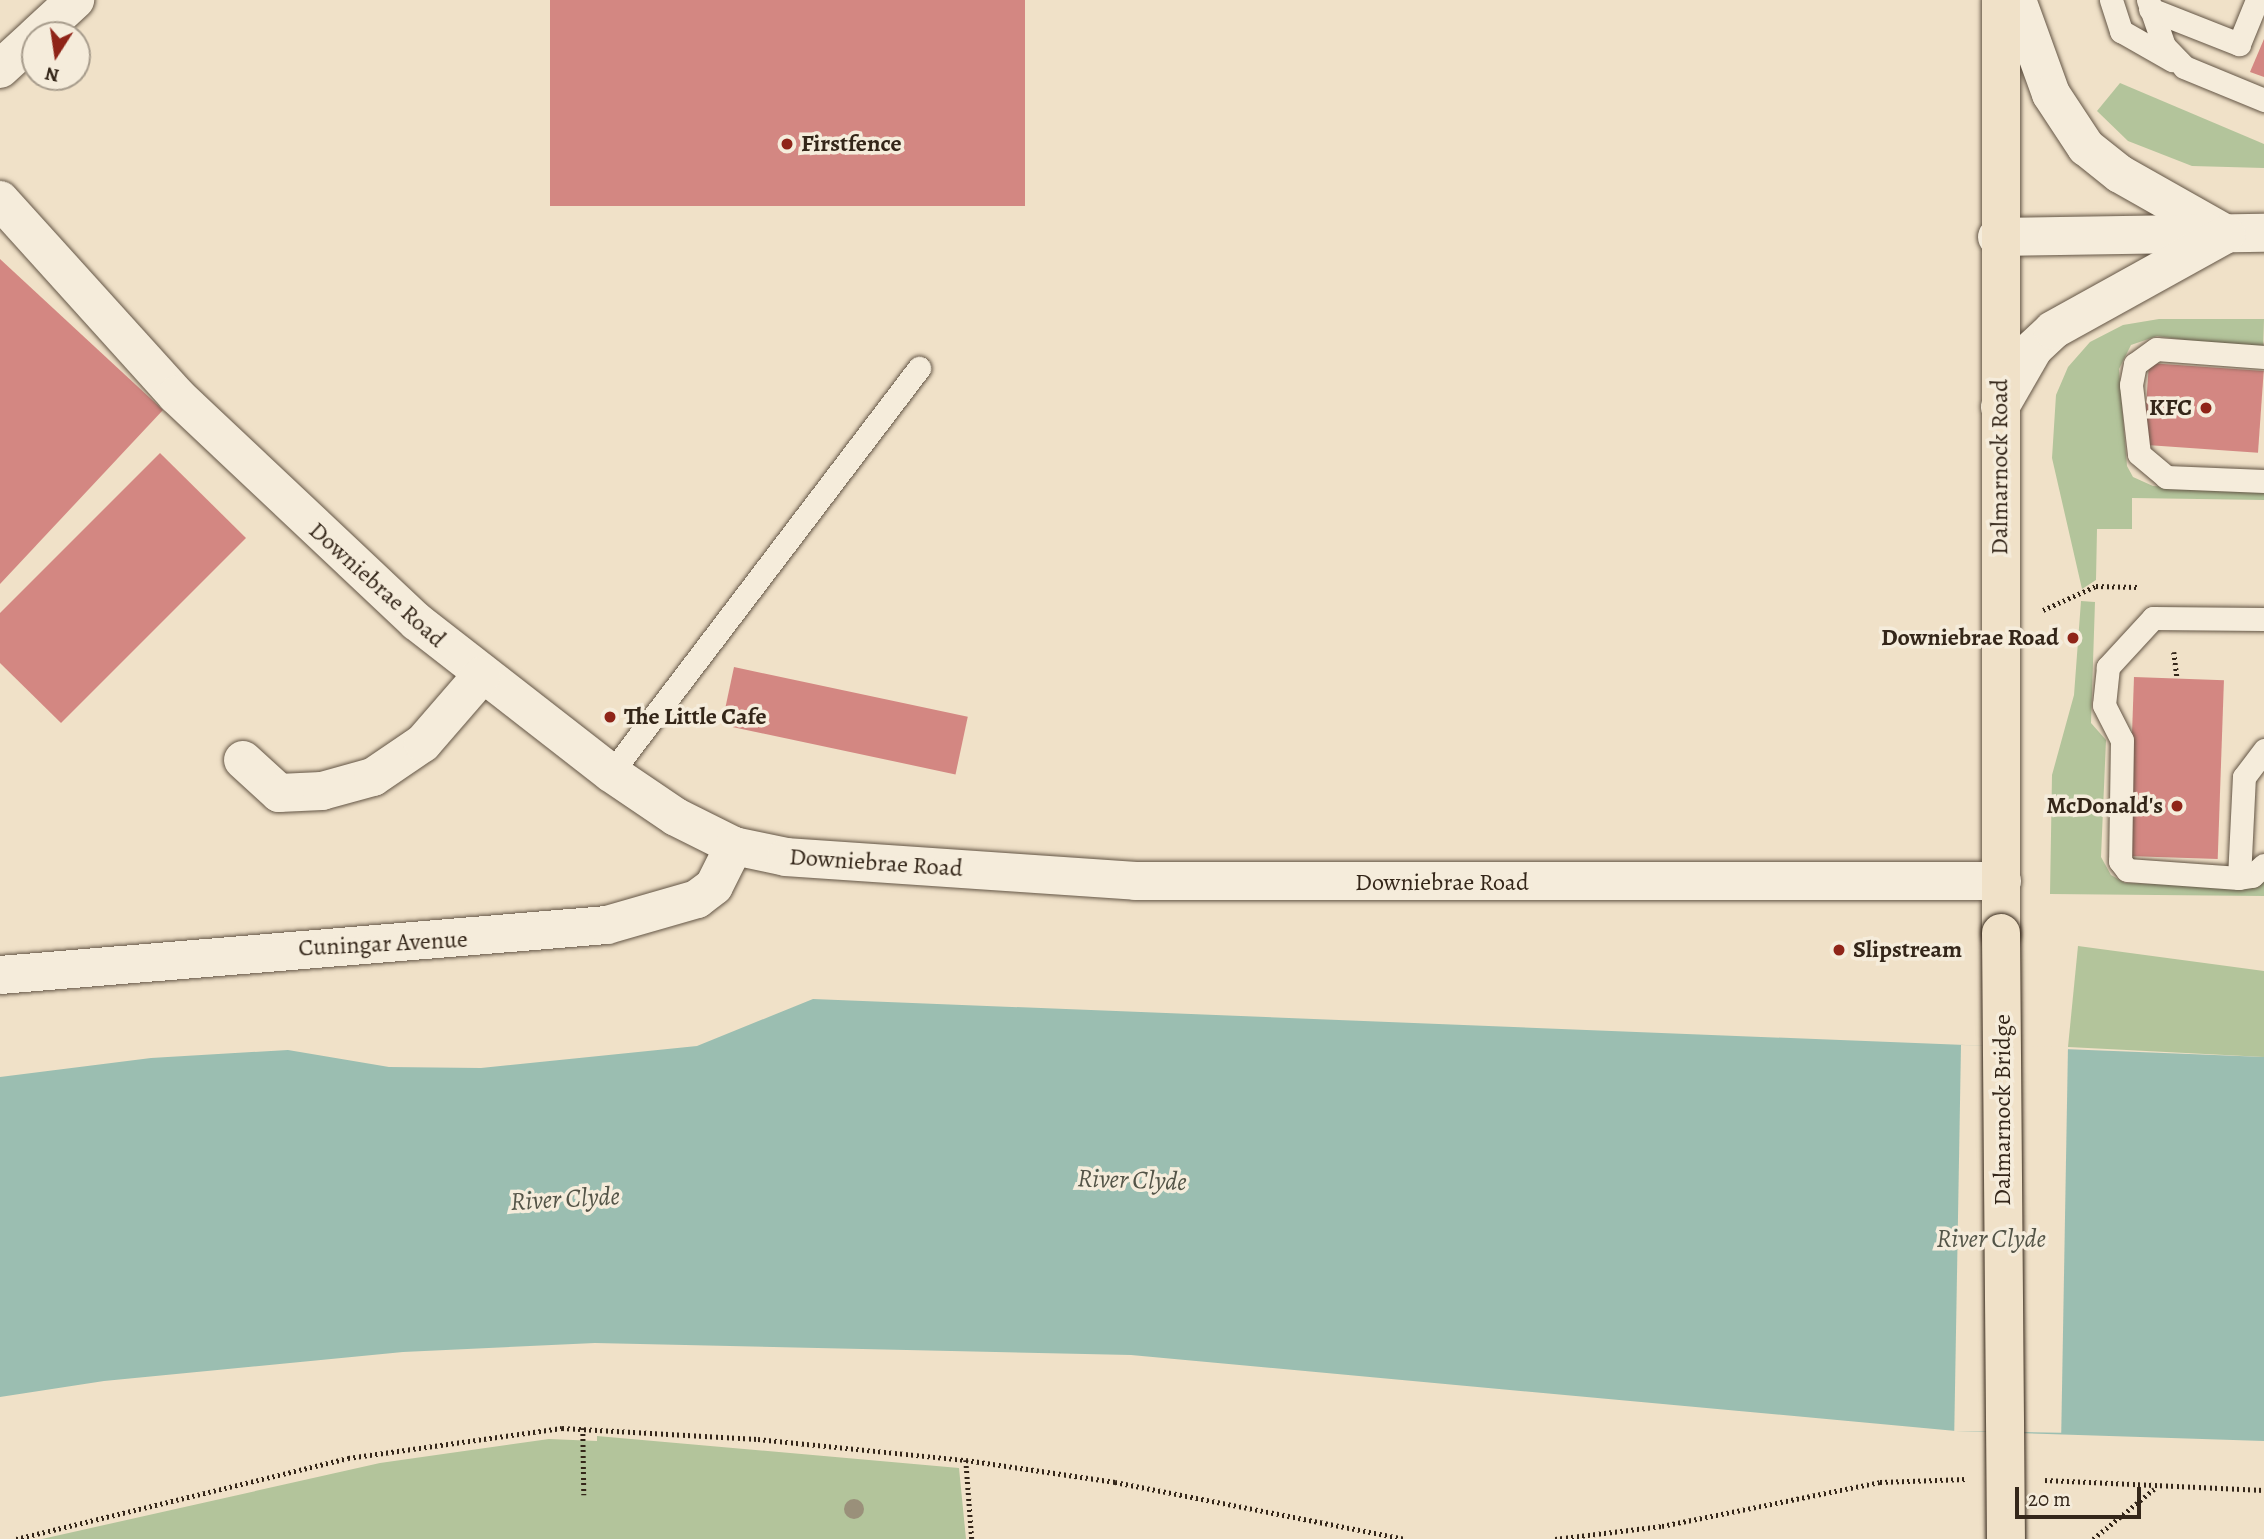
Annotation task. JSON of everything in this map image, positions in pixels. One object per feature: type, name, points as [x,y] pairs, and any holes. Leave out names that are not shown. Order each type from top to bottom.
[{"type":"main road","name":"Dalmarnock Road","points":[[2001,0],[1997,237],[2001,933]]},
{"type":"main road","name":"Dalmarnock Bridge","points":[[2001,933],[2006,1539]]},
{"type":"street","points":[[52,21],[75,0]]},
{"type":"street","points":[[2017,0],[2051,94],[2086,147],[2120,174],[2226,234]]},
{"type":"street","points":[[0,69],[21,50]]},
{"type":"street","name":"Downiebrae Road","points":[[0,201],[176,395],[321,536],[481,676],[611,773],[676,817],[734,846],[786,857],[1160,882],[2002,881]]},
{"type":"street","points":[[1997,237],[2264,233]]},
{"type":"street","points":[[2000,407],[2034,348],[2053,330],[2226,234]]},
{"type":"street","points":[[243,760],[279,793],[322,791],[373,777],[423,743],[481,676]]},
{"type":"street","name":"Cuningar Avenue","points":[[0,975],[607,925],[697,899],[714,886],[734,846]]},
{"type":"lane","points":[[2111,0],[2120,31],[2183,67],[2264,100]]},
{"type":"lane","points":[[2149,5],[2249,48],[2257,0]]},
{"type":"lane","points":[[2149,5],[2164,46],[2183,67]]},
{"type":"lane","points":[[2264,358],[2157,349],[2135,364],[2131,385],[2138,454],[2166,477],[2264,481]]},
{"type":"lane","points":[[611,773],[919,368]]},
{"type":"lane","points":[[2264,619],[2153,618],[2106,675],[2104,705],[2122,740],[2120,861],[2137,875],[2252,876],[2264,865]]},
{"type":"lane","points":[[2239,877],[2244,777],[2264,750]]},
{"type":"path","points":[[2001,629],[2096,586],[2145,588]]},
{"type":"path","points":[[583,1428],[584,1495]]},
{"type":"path","points":[[16,1539],[348,1458],[525,1430],[583,1428],[966,1460],[1115,1482],[1406,1539]]},
{"type":"path","points":[[966,1460],[972,1539]]},
{"type":"path","points":[[1555,1539],[1662,1526],[1880,1482],[1974,1479]]},
{"type":"path","points":[[2037,1480],[2155,1488],[2264,1490]]},
{"type":"path","points":[[2093,1539],[2155,1488]]},
{"type":"shaded area","points":[[2120,83],[2264,144],[2264,168],[2192,166],[2128,141],[2097,111]]},
{"type":"shaded area","points":[[2159,319],[2264,319],[2263,351],[2157,336],[2131,345],[2119,369],[2127,466],[2133,477],[2153,486],[2264,491],[2264,500],[2132,498],[2132,529],[2097,529],[2096,580],[2082,589],[2052,458],[2056,395],[2068,367],[2090,342],[2123,325]]},
{"type":"shaded area","points":[[2081,601],[2095,602],[2091,723],[2106,740],[2101,857],[2111,875],[2125,883],[2240,886],[2264,876],[2264,896],[2050,894],[2052,775],[2074,695]]},
{"type":"shaded area","points":[[2078,946],[2264,971],[2264,1057],[2068,1047]]},
{"type":"shaded area","points":[[597,1436],[959,1468],[966,1539],[42,1539],[380,1463],[549,1439],[597,1441]]},
{"type":"water","name":"River Clyde","points":[[813,999],[2264,1057],[2264,1441],[1956,1431],[1131,1355],[595,1343],[403,1352],[104,1381],[0,1397],[0,1077],[151,1058],[288,1050],[389,1067],[481,1068],[697,1046]]},
{"type":"pier","points":[[1961,1045],[2068,1047],[2061,1433],[1954,1431]]},
{"type":"building","name":"Firstfence","points":[[550,0],[1025,0],[1025,206],[550,206]]},
{"type":"building","points":[[2264,39],[2264,77],[2250,72]]},
{"type":"building","points":[[0,259],[163,410],[0,584]]},
{"type":"building","name":"KFC","points":[[2149,363],[2264,371],[2258,453],[2143,445]]},
{"type":"building","points":[[160,453],[246,538],[61,723],[0,663],[0,613]]},
{"type":"building","points":[[734,667],[968,717],[956,774],[722,725]]},
{"type":"building","name":"McDonald's","points":[[2134,677],[2224,680],[2218,859],[2128,856]]},
{"type":"place","name":"Firstfence","points":[[787,144]]},
{"type":"place","name":"KFC","points":[[2206,408]]},
{"type":"place","name":"Downiebrae Road","points":[[2073,638]]},
{"type":"place","name":"The Little Cafe","points":[[610,717]]},
{"type":"place","name":"McDonald's","points":[[2177,806]]},
{"type":"place","name":"Slipstream","points":[[1839,950]]}]
